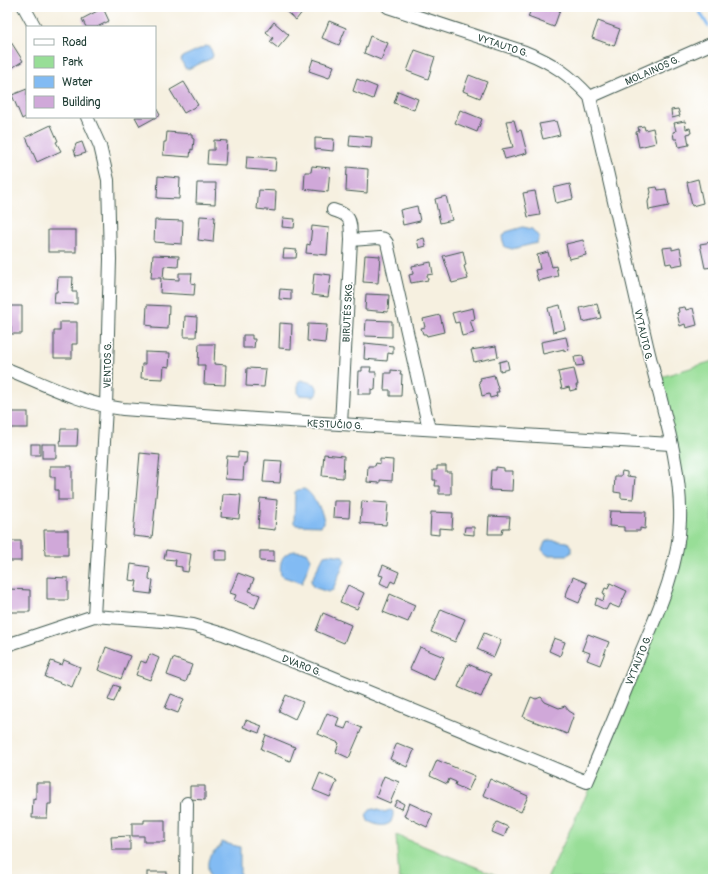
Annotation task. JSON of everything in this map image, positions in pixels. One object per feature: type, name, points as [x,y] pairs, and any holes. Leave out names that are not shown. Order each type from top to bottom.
[{"type":"street","points":[[24,7],[34,26]]},
{"type":"street","name":"VYTAUTO G.","points":[[388,7],[544,59],[561,69],[577,82],[590,97],[644,334],[671,444],[678,486],[680,520],[676,557],[648,634],[609,733],[587,782]]},
{"type":"street","name":"MOLAINOS G.","points":[[590,97],[713,43]]},
{"type":"street","name":"VENTOS G.","points":[[86,118],[100,146],[108,180],[110,259],[106,407],[94,616]]},
{"type":"street","name":"BIRUTĖS SKG.","points":[[333,210],[345,214],[350,221],[351,240],[341,424]]},
{"type":"street","points":[[351,240],[378,238],[384,239],[387,243],[429,429]]},
{"type":"street","name":"KĘSTUČIO G.","points":[[7,369],[89,402],[106,407],[256,419],[671,444]]},
{"type":"street","name":"DVARO G.","points":[[7,645],[94,616],[193,625],[223,634],[330,676],[587,782]]},
{"type":"street","points":[[186,879],[187,803]]},
{"type":"green space","points":[[713,361],[713,879],[547,879],[589,789],[673,578],[681,551],[661,377]]},
{"type":"green space","points":[[396,835],[506,879],[399,879]]},
{"type":"water","points":[[206,46],[210,47],[213,55],[212,58],[188,69],[185,68],[181,60],[182,57]]},
{"type":"water","points":[[523,227],[532,229],[539,237],[537,243],[512,249],[505,247],[502,238],[506,232]]},
{"type":"water","points":[[301,380],[315,384],[317,394],[314,396],[299,395],[298,382]]},
{"type":"water","points":[[304,489],[311,494],[320,510],[324,519],[324,523],[321,526],[296,525],[294,523],[295,492]]},
{"type":"water","points":[[549,540],[568,542],[571,547],[571,553],[567,555],[547,555],[542,550],[545,542]]},
{"type":"water","points":[[290,552],[307,552],[311,559],[302,583],[281,576],[280,567],[282,559]]},
{"type":"water","points":[[329,554],[343,556],[345,560],[333,590],[328,592],[313,587],[311,581],[324,555]]},
{"type":"water","points":[[374,809],[384,812],[390,810],[393,811],[391,822],[386,825],[380,825],[368,821],[366,815],[370,810]]},
{"type":"water","points":[[221,842],[240,847],[240,879],[210,879],[208,869],[209,857],[220,847]]},
{"type":"building","points":[[287,7],[306,7],[296,20],[284,10]]},
{"type":"building","points":[[532,7],[561,7],[554,27],[528,17]]},
{"type":"building","points":[[103,8],[109,21],[99,26],[86,26],[82,19]]},
{"type":"building","points":[[329,21],[346,28],[339,45],[322,38]]},
{"type":"building","points":[[598,21],[620,29],[614,46],[592,38]]},
{"type":"building","points":[[274,22],[289,35],[278,48],[270,42],[273,38],[266,32]]},
{"type":"building","points":[[370,36],[388,43],[381,60],[364,53]]},
{"type":"building","points":[[11,42],[23,61],[7,71],[7,45]]},
{"type":"building","points":[[415,50],[435,57],[428,79],[407,71]]},
{"type":"building","points":[[313,59],[334,66],[329,78],[309,71]]},
{"type":"building","points":[[469,75],[487,82],[480,98],[463,91]]},
{"type":"building","points":[[357,79],[377,87],[373,99],[353,91]]},
{"type":"building","points":[[184,82],[198,105],[184,113],[170,90]]},
{"type":"building","points":[[26,89],[26,117],[22,119],[12,95]]},
{"type":"building","points":[[398,91],[418,99],[414,110],[394,103]]},
{"type":"building","points":[[156,108],[160,115],[156,117]]},
{"type":"building","points":[[678,109],[680,116],[672,118],[671,110]]},
{"type":"building","points":[[460,110],[482,119],[477,132],[455,123]]},
{"type":"building","points":[[136,118],[155,118],[140,126]]},
{"type":"building","points":[[514,120],[517,131],[521,130],[527,153],[505,159],[502,149],[513,147],[506,121]]},
{"type":"building","points":[[556,121],[560,135],[543,139],[539,124]]},
{"type":"building","points":[[685,121],[686,129],[690,128],[691,133],[687,134],[689,145],[679,147],[677,139],[674,139],[673,132],[676,131],[674,123]]},
{"type":"building","points":[[51,125],[58,141],[56,142],[61,151],[37,162],[26,137]]},
{"type":"building","points":[[644,126],[645,130],[653,128],[656,143],[639,147],[636,132],[639,131],[638,127]]},
{"type":"building","points":[[167,132],[192,134],[192,138],[194,139],[193,150],[191,149],[190,157],[163,155],[164,142],[166,142]]},
{"type":"building","points":[[350,135],[372,137],[371,148],[349,146]]},
{"type":"building","points":[[315,138],[334,139],[333,151],[315,149]]},
{"type":"building","points":[[214,140],[227,141],[225,165],[207,164],[208,150],[214,150]]},
{"type":"building","points":[[82,142],[86,153],[76,156],[74,150],[76,144]]},
{"type":"building","points":[[247,156],[276,158],[275,171],[246,169]]},
{"type":"building","points":[[312,166],[330,168],[328,192],[304,189],[305,172],[311,172]]},
{"type":"building","points":[[347,167],[368,169],[367,193],[346,191]]},
{"type":"building","points":[[158,176],[180,178],[179,199],[157,198]]},
{"type":"building","points":[[698,179],[703,203],[692,206],[687,182]]},
{"type":"building","points":[[197,183],[216,183],[215,204],[196,203]]},
{"type":"building","points":[[570,184],[573,199],[556,203],[553,188]]},
{"type":"building","points":[[657,187],[658,190],[666,189],[669,206],[649,210],[648,202],[651,192],[650,188]]},
{"type":"building","points":[[259,190],[276,191],[275,211],[257,209]]},
{"type":"building","points":[[535,191],[540,215],[528,217],[523,193]]},
{"type":"building","points":[[446,196],[452,220],[440,223],[435,199]]},
{"type":"building","points":[[417,206],[420,221],[403,225],[400,210]]},
{"type":"building","points":[[200,216],[215,217],[213,242],[198,240]]},
{"type":"building","points":[[283,218],[295,219],[294,228],[282,227]]},
{"type":"building","points":[[155,220],[183,221],[182,244],[154,242]]},
{"type":"building","points":[[312,226],[329,228],[327,255],[306,253],[307,244],[310,245]]},
{"type":"building","points":[[48,230],[76,230],[76,252],[48,252]]},
{"type":"building","points":[[424,238],[426,246],[419,248],[417,240]]},
{"type":"building","points":[[583,240],[586,255],[569,259],[566,244]]},
{"type":"building","points":[[712,242],[713,267],[705,268],[700,244]]},
{"type":"building","points":[[672,247],[672,250],[680,248],[683,264],[672,266],[671,263],[666,264],[663,248]]},
{"type":"building","points":[[284,249],[297,250],[296,258],[283,258]]},
{"type":"building","points":[[463,251],[466,265],[464,266],[468,279],[452,283],[443,256]]},
{"type":"building","points":[[548,252],[552,267],[556,266],[558,276],[538,281],[535,270],[540,269],[537,255]]},
{"type":"building","points":[[153,255],[179,256],[178,267],[164,266],[163,279],[179,280],[179,273],[192,273],[191,283],[195,284],[194,295],[160,293],[161,278],[151,278]]},
{"type":"building","points":[[365,255],[380,256],[378,283],[363,282]]},
{"type":"building","points":[[431,262],[433,274],[427,275],[428,280],[411,283],[409,275],[413,274],[412,266]]},
{"type":"building","points":[[314,273],[331,275],[328,297],[312,295]]},
{"type":"building","points":[[58,277],[73,277],[72,292],[77,292],[77,304],[54,303],[55,292],[57,292]]},
{"type":"building","points":[[280,289],[291,290],[291,300],[279,299]]},
{"type":"building","points":[[366,294],[389,295],[388,312],[365,310]]},
{"type":"building","points":[[597,304],[601,318],[583,322],[580,308]]},
{"type":"building","points":[[147,305],[169,306],[168,329],[152,328],[152,326],[146,325]]},
{"type":"building","points":[[560,305],[565,329],[553,332],[548,308]]},
{"type":"building","points":[[7,306],[22,306],[22,334],[11,334],[11,326],[7,326]]},
{"type":"building","points":[[685,307],[686,310],[693,308],[697,325],[686,328],[685,324],[680,326],[677,313],[679,312],[678,308]]},
{"type":"building","points":[[473,308],[475,319],[470,320],[474,333],[462,336],[459,322],[455,323],[452,313]]},
{"type":"building","points":[[440,315],[444,332],[427,336],[426,334],[423,334],[421,328],[425,327],[423,319]]},
{"type":"building","points":[[185,316],[197,317],[196,337],[184,337]]},
{"type":"building","points":[[366,320],[392,321],[392,337],[365,336]]},
{"type":"building","points":[[60,322],[77,322],[77,344],[72,344],[72,358],[54,358],[54,331],[60,331]]},
{"type":"building","points":[[280,323],[292,324],[291,349],[279,348]]},
{"type":"building","points":[[308,324],[327,325],[325,343],[307,341]]},
{"type":"building","points":[[243,335],[252,335],[252,339],[255,339],[254,348],[243,348]]},
{"type":"building","points":[[566,337],[569,350],[564,351],[564,349],[543,354],[541,342]]},
{"type":"building","points":[[365,343],[393,346],[393,354],[388,353],[387,361],[364,359]]},
{"type":"building","points":[[199,344],[215,344],[214,364],[226,365],[225,385],[204,384],[205,365],[198,365]]},
{"type":"building","points":[[496,346],[498,357],[474,362],[471,350]]},
{"type":"building","points":[[145,352],[170,353],[169,367],[164,366],[163,379],[141,378],[142,364],[145,364]]},
{"type":"building","points":[[583,356],[584,365],[576,366],[574,357]]},
{"type":"building","points":[[507,360],[509,369],[500,371],[499,362]]},
{"type":"building","points":[[362,367],[371,367],[370,372],[376,372],[375,390],[371,389],[371,394],[358,394],[359,371],[362,371]]},
{"type":"building","points":[[247,368],[266,369],[264,387],[246,386]]},
{"type":"building","points":[[574,369],[578,385],[576,385],[577,389],[570,391],[569,387],[562,389],[558,372]]},
{"type":"building","points":[[391,370],[401,371],[401,396],[390,396],[390,390],[384,390],[385,373],[391,373]]},
{"type":"building","points":[[494,375],[499,392],[496,392],[497,396],[490,398],[489,394],[482,396],[479,381],[481,380],[480,378]]},
{"type":"building","points":[[10,412],[28,412],[28,428],[10,428]]},
{"type":"building","points":[[61,429],[78,429],[77,446],[60,446]]},
{"type":"building","points":[[31,444],[40,444],[40,455],[31,455]]},
{"type":"building","points":[[42,444],[56,444],[56,458],[42,458]]},
{"type":"building","points":[[238,452],[247,453],[246,463],[244,463],[243,480],[225,479],[227,456],[238,457]]},
{"type":"building","points":[[140,453],[160,455],[152,538],[133,536]]},
{"type":"building","points":[[324,454],[344,456],[343,478],[322,476]]},
{"type":"building","points":[[380,459],[393,460],[392,481],[380,480],[380,483],[367,482],[368,466],[375,466],[376,463],[380,464]]},
{"type":"building","points":[[265,460],[282,461],[280,483],[263,482]]},
{"type":"building","points":[[50,466],[72,466],[72,500],[58,500],[58,490],[55,490],[55,477],[50,477]]},
{"type":"building","points":[[437,466],[446,466],[446,472],[451,472],[451,494],[439,494],[439,486],[435,486],[436,480],[433,480],[433,470],[437,470]]},
{"type":"building","points":[[496,467],[504,468],[504,471],[513,471],[512,491],[490,490],[491,470],[496,470]]},
{"type":"building","points":[[622,471],[627,472],[627,476],[635,477],[633,499],[621,498],[621,493],[614,492],[615,476],[621,476]]},
{"type":"building","points":[[223,494],[241,495],[239,519],[221,517]]},
{"type":"building","points":[[260,498],[277,500],[275,530],[258,528]]},
{"type":"building","points":[[334,501],[350,501],[349,518],[333,517]]},
{"type":"building","points":[[362,501],[388,503],[386,525],[360,523]]},
{"type":"building","points":[[610,511],[646,512],[645,529],[640,528],[640,531],[624,531],[624,527],[609,526]]},
{"type":"building","points":[[431,512],[453,513],[452,529],[439,528],[439,535],[430,534]]},
{"type":"building","points":[[489,516],[510,517],[509,528],[503,528],[502,534],[488,534]]},
{"type":"building","points":[[465,527],[474,527],[474,535],[464,534]]},
{"type":"building","points":[[44,530],[68,530],[68,555],[45,555]]},
{"type":"building","points":[[9,541],[21,541],[21,561],[9,561]]},
{"type":"building","points":[[166,550],[191,554],[188,572],[182,571],[182,567],[175,566],[176,560],[164,559]]},
{"type":"building","points":[[215,550],[227,551],[227,560],[215,560]]},
{"type":"building","points":[[260,551],[274,551],[274,562],[260,561]]},
{"type":"building","points":[[131,564],[150,567],[149,579],[153,580],[151,594],[135,592],[137,581],[129,580]]},
{"type":"building","points":[[383,565],[399,572],[395,583],[391,581],[388,587],[380,583],[383,576],[379,575]]},
{"type":"building","points":[[238,573],[254,579],[249,591],[260,595],[255,608],[234,600],[236,595],[230,593]]},
{"type":"building","points":[[47,577],[68,578],[68,600],[47,600]]},
{"type":"building","points":[[573,577],[587,583],[579,603],[565,597]]},
{"type":"building","points":[[610,583],[627,591],[619,608],[609,604],[606,610],[595,605],[597,598],[603,601],[605,594],[603,593],[605,588],[608,589]]},
{"type":"building","points":[[348,585],[364,593],[357,609],[340,602]]},
{"type":"building","points":[[9,589],[30,590],[30,612],[9,612]]},
{"type":"building","points":[[390,594],[415,605],[408,622],[383,612]]},
{"type":"building","points":[[441,609],[465,619],[455,642],[431,632]]},
{"type":"building","points":[[323,613],[351,625],[344,643],[316,631]]},
{"type":"building","points":[[484,633],[501,640],[494,657],[477,649]]},
{"type":"building","points":[[588,634],[609,642],[600,665],[587,660],[590,653],[582,650]]},
{"type":"building","points":[[554,638],[565,642],[560,656],[549,651]]},
{"type":"building","points":[[106,647],[130,656],[121,679],[98,670]]},
{"type":"building","points":[[420,647],[444,657],[434,680],[410,669]]},
{"type":"building","points":[[150,654],[159,658],[150,680],[136,675],[141,661],[146,663]]},
{"type":"building","points":[[173,658],[192,665],[186,682],[167,675]]},
{"type":"building","points":[[64,660],[80,667],[72,687],[45,677],[51,661],[62,665]]},
{"type":"building","points":[[468,664],[491,674],[481,697],[458,687]]},
{"type":"building","points":[[114,685],[120,687],[114,702],[108,700]]},
{"type":"building","points":[[171,694],[184,699],[178,713],[165,708]]},
{"type":"building","points":[[286,695],[303,702],[295,719],[279,711]]},
{"type":"building","points":[[531,697],[536,699],[541,697],[545,702],[559,708],[565,706],[574,714],[567,734],[523,717]]},
{"type":"building","points":[[327,713],[339,718],[336,726],[345,729],[348,722],[362,728],[349,758],[336,752],[339,743],[318,734]]},
{"type":"building","points":[[246,720],[262,726],[259,733],[243,727]]},
{"type":"building","points":[[266,735],[295,747],[290,761],[261,749]]},
{"type":"building","points":[[397,743],[414,750],[407,767],[390,759]]},
{"type":"building","points":[[437,760],[475,776],[468,791],[455,785],[456,782],[449,779],[447,784],[430,776]]},
{"type":"building","points":[[320,773],[337,781],[330,797],[313,790]]},
{"type":"building","points":[[384,776],[399,782],[390,803],[376,797]]},
{"type":"building","points":[[490,779],[528,796],[521,812],[483,795]]},
{"type":"building","points":[[36,783],[51,783],[51,804],[48,804],[47,818],[32,818],[33,799],[36,800]]},
{"type":"building","points":[[190,786],[205,786],[205,800],[190,799]]},
{"type":"building","points":[[397,800],[404,804],[402,809],[394,806]]},
{"type":"building","points":[[409,803],[433,814],[427,827],[404,816]]},
{"type":"building","points":[[144,820],[165,820],[165,842],[144,842],[144,836],[132,836],[132,823],[144,823]]},
{"type":"building","points":[[497,822],[508,827],[504,837],[492,832]]},
{"type":"building","points":[[130,836],[130,850],[112,850],[111,837]]},
{"type":"building","points":[[147,872],[167,872],[167,879],[147,879]]},
{"type":"waterway","points":[[697,7],[708,26]]}]
